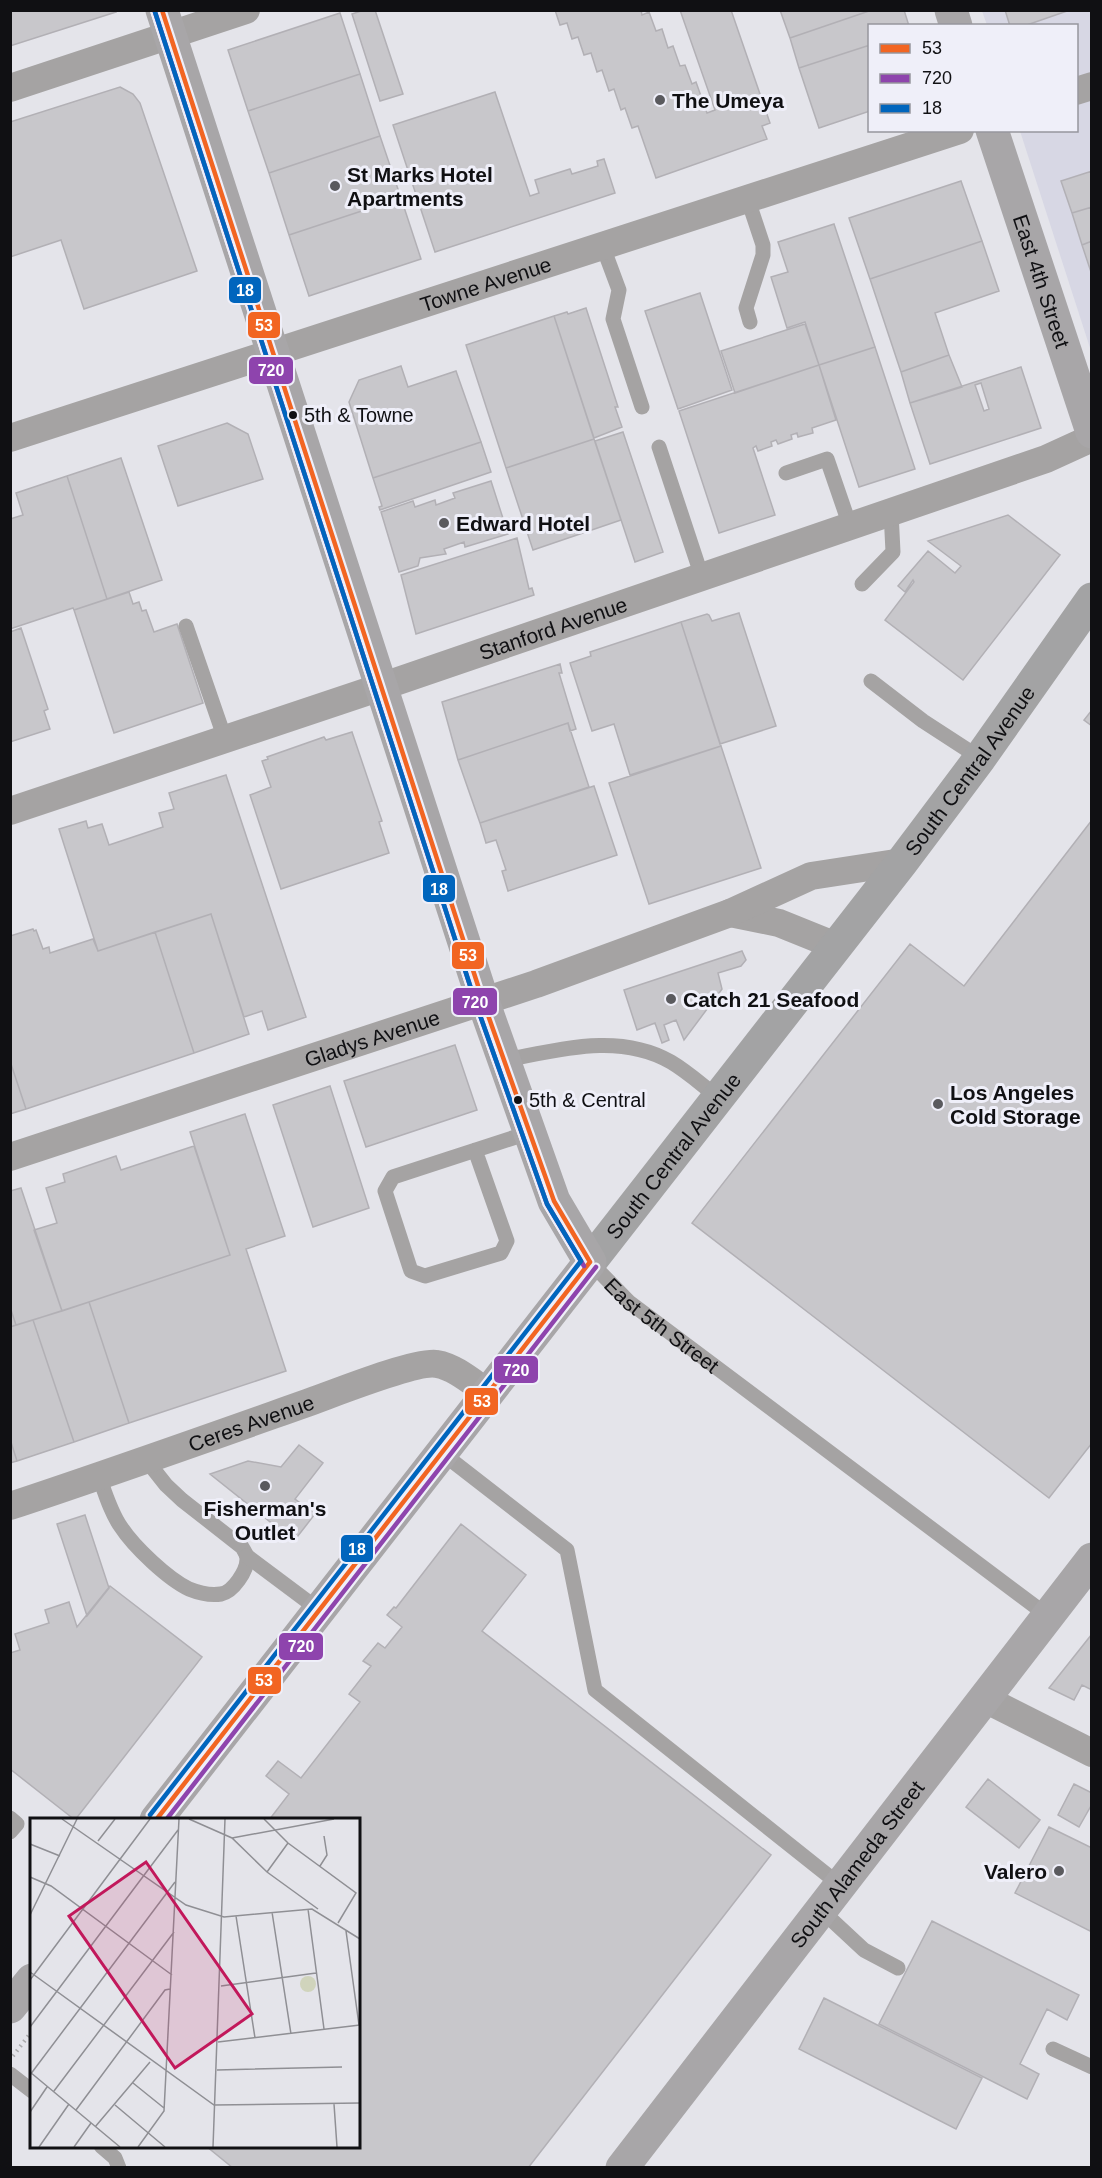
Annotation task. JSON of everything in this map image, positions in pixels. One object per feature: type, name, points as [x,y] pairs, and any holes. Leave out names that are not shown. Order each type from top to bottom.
[{"type":"main road","name":"East 5th Street","points":[[167,23],[483,1001],[554,1201],[590,1262]]},
{"type":"main road","name":"East 4th Street","points":[[993,132],[1092,432]]},
{"type":"main road","name":"South Central Avenue","points":[[158,1818],[902,862],[980,758],[1092,599]]},
{"type":"main road","name":"South Alameda Street","points":[[622,2168],[1092,1559]]},
{"type":"main road","points":[[10,2007],[30,1982]]},
{"type":"street","points":[[10,88],[167,23],[246,10]]},
{"type":"street","name":"Towne Avenue","points":[[10,438],[954,132]]},
{"type":"street","name":"Stanford Avenue","points":[[10,811],[1046,459],[1092,438]]},
{"type":"street","name":"Gladys Avenue","points":[[10,1156],[483,1001],[730,913],[811,876],[902,862]]},
{"type":"street","points":[[730,913],[779,923],[836,946]]},
{"type":"street","name":"Ceres Avenue","points":[[10,1506],[147,1461],[350,1387],[418,1366],[436,1364],[488,1392]]},
{"type":"street","points":[[983,1698],[1092,1753]]},
{"type":"lane","points":[[748,200],[763,245],[763,255],[746,308],[750,322]]},
{"type":"lane","points":[[603,247],[619,290],[613,319],[642,407]]},
{"type":"lane","points":[[659,447],[702,577]]},
{"type":"lane","points":[[786,473],[827,459],[850,526]]},
{"type":"lane","points":[[862,584],[893,552],[891,512]]},
{"type":"lane","points":[[186,626],[225,739]]},
{"type":"lane","points":[[871,681],[923,721],[980,758]]},
{"type":"lane","points":[[505,1060],[590,1045],[624,1045],[670,1061],[719,1098]]},
{"type":"lane","points":[[475,1150],[507,1241],[501,1253],[424,1276],[411,1271],[385,1191],[393,1177],[475,1150],[531,1132]]},
{"type":"lane","name":"East 5th Street","points":[[590,1262],[629,1302],[1048,1616]]},
{"type":"lane","points":[[442,1453],[567,1550],[594,1690],[830,1897],[864,1950],[898,1968]]},
{"type":"lane","points":[[147,1461],[166,1485],[242,1546],[247,1556],[319,1610]]},
{"type":"lane","points":[[99,1476],[120,1527],[171,1578],[189,1589],[207,1595],[223,1594],[246,1568],[247,1556]]},
{"type":"lane","points":[[10,1818],[17,1824],[10,1832]]},
{"type":"lane","points":[[1053,2049],[1092,2067]]},
{"type":"lane","points":[[10,2074],[30,2089]]},
{"type":"lane","points":[[103,2148],[115,2158],[120,2168]]},
{"type":"path","points":[[10,2059],[30,2034]]},
{"type":"shaded area","points":[[982,11],[1091,11],[1091,351],[1020,132],[1078,132],[1078,24],[987,24]]},
{"type":"building","points":[[10,10],[115,10],[116,12],[10,46]]},
{"type":"building","points":[[364,10],[375,10],[403,94],[380,101],[352,14]]},
{"type":"building","name":"The Umeya","points":[[555,10],[641,10],[642,15],[649,12],[656,31],[662,29],[668,48],[673,46],[680,66],[685,65],[692,84],[696,82],[707,113],[715,110],[680,10],[731,10],[770,123],[762,126],[767,139],[656,178],[638,126],[632,128],[625,108],[621,110],[614,89],[609,91],[602,70],[597,72],[591,53],[584,55],[578,37],[572,39],[567,23],[560,25]]},
{"type":"building","points":[[780,10],[815,11],[872,10],[790,38]]},
{"type":"building","points":[[872,10],[904,10],[908,24],[868,24],[868,46],[799,68],[790,38]]},
{"type":"building","points":[[1005,10],[1070,10],[1030,24],[1009,24]]},
{"type":"building","points":[[340,13],[360,74],[248,111],[228,50]]},
{"type":"building","points":[[868,46],[868,112],[819,128],[799,68]]},
{"type":"building","points":[[360,74],[380,136],[269,173],[248,111]]},
{"type":"building","points":[[120,87],[133,94],[140,103],[197,271],[84,309],[61,240],[10,257],[10,122]]},
{"type":"building","points":[[495,92],[530,196],[539,193],[535,180],[570,169],[572,174],[598,166],[597,161],[604,159],[615,193],[435,252],[393,125]]},
{"type":"building","name":"St Marks Hotel Apartments","points":[[380,136],[401,198],[289,235],[269,173]]},
{"type":"building","points":[[1092,171],[1092,207],[1072,213],[1061,181]]},
{"type":"building","points":[[961,181],[982,241],[870,279],[849,218]]},
{"type":"building","points":[[401,198],[421,259],[309,296],[289,235]]},
{"type":"building","points":[[1092,207],[1092,241],[1082,245],[1072,213]]},
{"type":"building","points":[[834,224],[875,347],[819,365],[805,322],[787,328],[771,277],[788,272],[778,242]]},
{"type":"building","points":[[982,241],[999,291],[935,313],[949,355],[901,372],[870,279]]},
{"type":"building","points":[[1092,241],[1092,275],[1082,245]]},
{"type":"building","points":[[700,293],[732,390],[678,409],[645,311]]},
{"type":"building","points":[[586,308],[618,407],[615,407],[622,427],[594,438],[554,316]]},
{"type":"building","points":[[554,316],[594,439],[506,468],[466,345]]},
{"type":"building","points":[[805,324],[819,365],[735,393],[721,351]]},
{"type":"building","points":[[875,347],[915,469],[859,487],[819,365]]},
{"type":"building","points":[[949,355],[962,387],[910,403],[901,372]]},
{"type":"building","points":[[819,365],[836,420],[812,428],[813,433],[798,437],[797,433],[791,435],[792,439],[778,444],[776,440],[771,442],[772,446],[758,451],[756,446],[753,448],[775,515],[719,533],[679,411]]},
{"type":"building","points":[[401,366],[408,387],[456,371],[481,442],[373,478],[349,402],[359,380]]},
{"type":"building","points":[[1021,367],[1041,428],[930,464],[910,403]],"holes":[[[981,383],[989,409],[984,411],[975,385]]]},
{"type":"building","points":[[227,423],[248,434],[263,479],[178,506],[158,446]]},
{"type":"building","points":[[623,432],[663,552],[635,562],[595,441]]},
{"type":"building","points":[[594,439],[621,520],[533,550],[506,468]]},
{"type":"building","points":[[481,442],[491,472],[380,510],[379,507],[382,506],[373,478]]},
{"type":"building","points":[[121,458],[162,580],[107,599],[67,476]]},
{"type":"building","points":[[67,476],[107,599],[10,629],[10,519],[23,515],[16,493]]},
{"type":"building","name":"Edward Hotel","points":[[491,481],[508,534],[465,547],[464,542],[444,549],[446,554],[420,558],[418,566],[399,572],[381,512],[413,501],[415,507],[435,500],[436,505],[455,498],[453,493]]},
{"type":"building","points":[[1008,515],[1060,555],[963,680],[885,620],[914,582],[913,580],[905,592],[898,586],[928,551],[955,573],[961,566],[928,541]]},
{"type":"building","points":[[517,538],[529,589],[532,588],[534,595],[416,634],[401,575]]},
{"type":"building","points":[[129,592],[133,604],[139,602],[142,611],[146,610],[154,632],[177,624],[203,703],[114,733],[74,610]]},
{"type":"building","points":[[739,613],[776,726],[720,744],[681,622],[707,614],[712,621]]},
{"type":"building","points":[[681,622],[721,746],[630,775],[614,724],[592,731],[570,663],[591,656],[590,652]]},
{"type":"building","points":[[21,628],[48,709],[44,711],[50,729],[10,742],[10,632]]},
{"type":"building","points":[[560,664],[562,673],[559,673],[576,729],[570,731],[568,723],[458,760],[442,702]]},
{"type":"building","points":[[1092,710],[1092,726],[1084,720]]},
{"type":"building","points":[[568,723],[589,787],[480,823],[458,760]]},
{"type":"building","points":[[352,732],[382,821],[379,822],[389,853],[281,889],[250,795],[271,787],[262,761],[268,759],[267,757],[324,737],[326,740]]},
{"type":"building","points":[[721,746],[761,868],[649,904],[609,783]]},
{"type":"building","points":[[226,775],[306,1017],[268,1030],[262,1011],[244,1017],[211,914],[98,951],[59,829],[86,821],[88,828],[102,824],[109,845],[163,827],[159,813],[174,809],[169,793]]},
{"type":"building","points":[[594,786],[617,855],[508,891],[502,871],[506,870],[496,840],[486,843],[480,823]]},
{"type":"building","name":"Los Angeles Cold Storage","points":[[1092,820],[1092,1443],[1049,1498],[692,1223],[910,944],[964,986]]},
{"type":"building","points":[[211,914],[249,1034],[194,1053],[155,932]]},
{"type":"building","points":[[36,930],[43,949],[49,947],[50,953],[93,939],[98,951],[155,932],[194,1053],[26,1109],[10,1061],[10,936]]},
{"type":"building","name":"Catch 21 Seafood","points":[[742,951],[746,960],[741,966],[718,973],[722,989],[684,1040],[676,1020],[664,1025],[669,1040],[662,1043],[655,1023],[637,1030],[624,990]]},
{"type":"building","points":[[455,1045],[477,1110],[366,1147],[344,1081]]},
{"type":"building","points":[[10,1061],[26,1109],[10,1114]]},
{"type":"building","points":[[330,1086],[369,1208],[313,1227],[273,1105]]},
{"type":"building","points":[[245,1114],[285,1236],[246,1249],[286,1371],[129,1423],[89,1302],[230,1255],[190,1132]]},
{"type":"building","points":[[194,1146],[230,1255],[62,1311],[34,1230],[57,1223],[46,1188],[65,1182],[63,1174],[116,1156],[121,1170]]},
{"type":"building","points":[[21,1188],[62,1311],[16,1325],[10,1307],[10,1191]]},
{"type":"building","points":[[89,1302],[129,1423],[74,1442],[33,1320]]},
{"type":"building","points":[[10,1307],[16,1325],[10,1327]]},
{"type":"building","points":[[33,1320],[74,1442],[17,1461],[10,1439],[10,1327]]},
{"type":"building","points":[[10,1439],[17,1461],[10,1463]]},
{"type":"building","name":"Fisherman's Outlet","points":[[299,1445],[323,1463],[295,1499],[315,1514],[294,1541],[210,1474],[248,1461],[281,1467]]},
{"type":"building","points":[[85,1515],[109,1588],[87,1616],[57,1524]]},
{"type":"building","points":[[461,1524],[526,1575],[482,1631],[771,1855],[528,2168],[233,2168],[208,2148],[360,2148],[360,1818],[271,1818],[289,1794],[266,1776],[278,1761],[301,1778],[360,1702],[349,1694],[371,1666],[363,1661],[378,1643],[385,1648],[402,1627],[387,1615],[394,1607],[396,1608]]},
{"type":"building","points":[[110,1586],[202,1657],[77,1818],[72,1818],[10,1769],[10,1653],[20,1650],[15,1634],[49,1623],[45,1610],[69,1602],[77,1627]]},
{"type":"building","points":[[1092,1634],[1092,1690],[1082,1685],[1074,1700],[1049,1688]]},
{"type":"building","points":[[988,1779],[1040,1820],[1019,1848],[966,1807]]},
{"type":"building","points":[[1074,1784],[1092,1793],[1092,1804],[1079,1827],[1058,1815]]},
{"type":"building","name":"Valero","points":[[1049,1827],[1092,1848],[1092,1927],[1090,1931],[1015,1893]]},
{"type":"building","points":[[932,1921],[1079,1995],[1067,2020],[1047,2009],[1020,2064],[1039,2074],[1027,2099],[879,2024]]},
{"type":"building","points":[[824,1998],[982,2078],[956,2129],[799,2049]]},
{"type":"transit line","name":"53","points":[[162,10],[483,1001],[554,1201],[590,1262]]},
{"type":"transit line","name":"720","points":[[155,12],[476,1004],[547,1204],[584,1266]]},
{"type":"transit line","name":"18","points":[[150,1815],[581,1261],[547,1204],[476,1004],[155,12]]},
{"type":"transit line","name":"53","points":[[158,1818],[590,1262]]},
{"type":"transit line","name":"720","points":[[168,1818],[596,1267]]},
{"type":"place","name":"The Umeya","points":[[660,100]]},
{"type":"place","name":"St Marks Hotel Apartments","points":[[335,186]]},
{"type":"place","name":"5th & Towne","points":[[293,415]]},
{"type":"place","name":"Edward Hotel","points":[[444,523]]},
{"type":"place","name":"Catch 21 Seafood","points":[[671,999]]},
{"type":"place","name":"5th & Central","points":[[518,1100]]},
{"type":"place","name":"Los Angeles Cold Storage","points":[[938,1104]]},
{"type":"place","name":"Fisherman's Outlet","points":[[265,1486]]},
{"type":"place","name":"Valero","points":[[1059,1871]]}]
